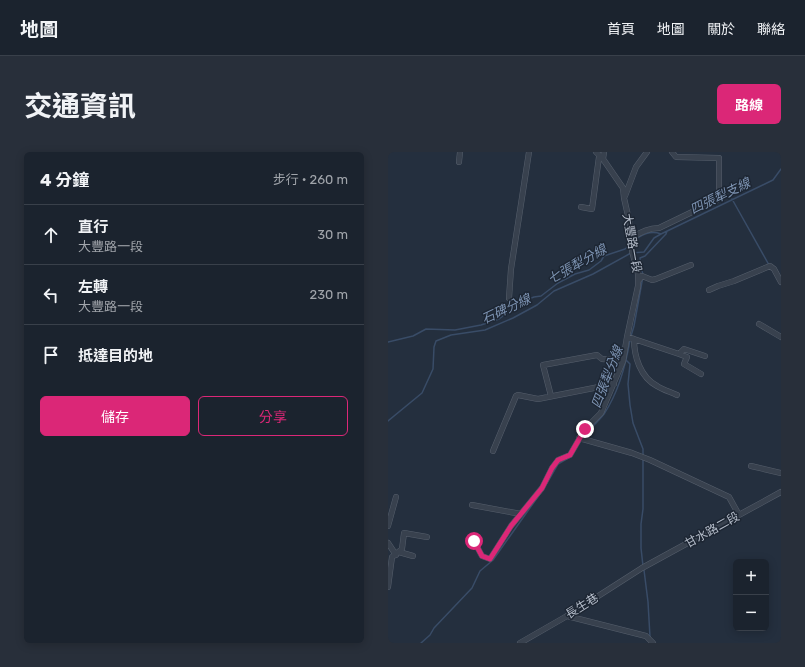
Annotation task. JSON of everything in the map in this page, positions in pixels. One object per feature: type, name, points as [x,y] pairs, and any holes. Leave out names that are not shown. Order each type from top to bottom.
[{"type":"street","points":[[459,162],[460,152]]},
{"type":"street","points":[[509,298],[529,152]]},
{"type":"street","name":"大豐路一段","points":[[474,541],[482,556],[490,559],[511,526],[542,488],[552,468],[558,460],[570,455],[585,429],[601,413],[623,361],[626,337],[639,280],[632,251],[631,228],[623,188],[596,152]]},
{"type":"street","points":[[581,207],[592,209],[601,158],[604,152]]},
{"type":"street","points":[[624,198],[636,167],[647,152]]},
{"type":"street","points":[[632,238],[639,233],[652,228],[659,228],[717,200],[719,195],[719,158],[676,157],[672,152]]},
{"type":"street","points":[[639,280],[642,276],[652,280],[656,279],[691,265]]},
{"type":"street","points":[[710,290],[770,266],[774,269],[781,282]]},
{"type":"street","points":[[759,324],[781,337]]},
{"type":"street","points":[[626,337],[687,357],[684,364],[701,374]]},
{"type":"street","points":[[634,339],[634,351],[637,361],[648,380],[655,386],[677,395]]},
{"type":"street","points":[[678,354],[684,350],[705,356]]},
{"type":"street","points":[[551,396],[544,365],[598,355],[602,359],[623,361]]},
{"type":"street","points":[[493,451],[516,396],[518,395],[538,399],[614,384]]},
{"type":"street","points":[[579,438],[644,458],[729,497],[739,515]]},
{"type":"street","points":[[751,466],[781,473]]},
{"type":"street","name":"甘水路二段","points":[[642,568],[781,492]]},
{"type":"street","points":[[388,526],[396,497]]},
{"type":"street","points":[[472,505],[521,514]]},
{"type":"street","points":[[394,555],[402,549],[404,532],[427,537]]},
{"type":"street","points":[[388,542],[394,555],[388,587]]},
{"type":"street","points":[[394,555],[413,556]]},
{"type":"street","name":"長生巷","points":[[520,643],[567,616],[642,568]]},
{"type":"street","points":[[567,616],[646,636],[653,643]]},
{"type":"waterway","name":"石碑分線","points":[[388,421],[422,393],[433,369],[434,347],[436,341],[451,335],[485,330],[513,318],[537,305],[554,291],[593,274],[631,253],[644,252],[654,238],[773,180],[781,169]]},
{"type":"waterway","name":"四張犁支線","points":[[732,199],[769,265]]},
{"type":"waterway","name":"四張犁分線","points":[[631,336],[643,276],[640,258],[645,256],[666,234],[667,231]]},
{"type":"waterway","name":"七張犁分線","points":[[632,242],[649,233],[661,234]]},
{"type":"waterway","name":"七張犁分線","points":[[388,342],[413,336],[426,329],[455,330],[481,325],[499,319],[521,302],[541,296],[558,283],[575,274],[589,270],[601,261],[604,256],[625,249],[630,245]]},
{"type":"waterway","name":"四張犁分線","points":[[583,437],[604,414],[609,406],[624,368],[630,340]]},
{"type":"waterway","points":[[626,360],[630,364],[628,384],[633,423],[643,449],[643,509],[641,524],[643,566]]},
{"type":"waterway","name":"四張犁分線","points":[[547,483],[558,464],[570,457]]},
{"type":"waterway","name":"四張犁分線","points":[[421,643],[472,588],[480,571],[493,560],[542,491]]},
{"type":"waterway","points":[[644,570],[650,637]]},
{"type":"route","points":[[474,541],[482,556],[490,559],[511,526],[542,488],[552,468],[558,460],[570,455],[585,429]]}]
